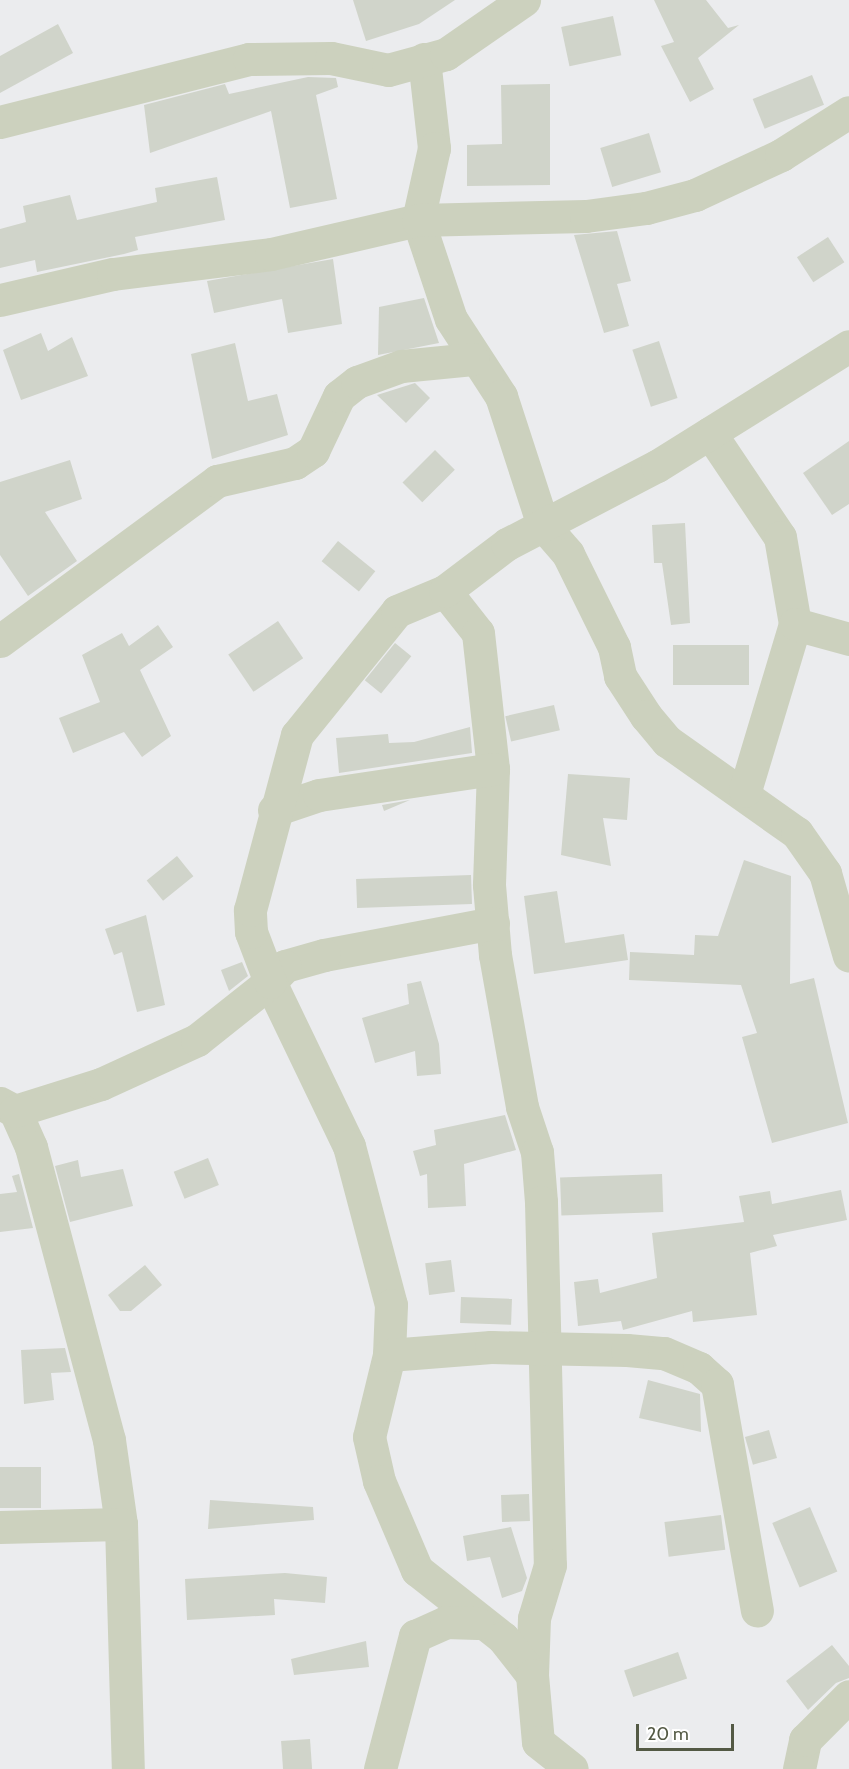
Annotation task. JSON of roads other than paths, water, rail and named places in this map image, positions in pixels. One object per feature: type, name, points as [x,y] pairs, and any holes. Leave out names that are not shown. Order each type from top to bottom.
[{"type":"street","points":[[0,122],[249,59],[331,58],[388,70],[424,58],[446,54],[523,0]]},
{"type":"street","points":[[424,58],[434,148],[418,220],[451,319],[473,359],[501,396],[543,525],[568,554],[633,700],[667,741],[745,791],[797,833],[825,873],[849,956]]},
{"type":"street","points":[[0,300],[136,270],[271,254],[418,220],[586,216],[646,208],[695,195],[749,170],[849,112]]},
{"type":"street","points":[[532,1675],[503,1638],[477,1623],[417,1570],[379,1481],[369,1437],[389,1355],[391,1305],[349,1146],[270,982],[251,932],[250,910],[274,810],[297,735],[314,710],[397,611],[445,591],[543,525],[710,434],[849,346]]},
{"type":"street","points":[[0,641],[217,481],[295,463],[313,451],[339,396],[357,382],[401,366],[473,359]]},
{"type":"street","points":[[710,434],[780,537],[795,624],[745,791]]},
{"type":"street","points":[[445,591],[478,633],[493,769],[493,923],[522,1107],[537,1152],[548,1347],[545,1480],[550,1565],[534,1618],[532,1675],[537,1755],[572,1769]]},
{"type":"street","points":[[795,624],[849,639]]},
{"type":"street","points":[[274,810],[319,795],[493,769]]},
{"type":"street","points":[[128,1769],[121,1524],[99,1394],[31,1147],[8,1107],[101,1084],[197,1040],[270,982],[285,966],[324,955],[493,923]]},
{"type":"street","points":[[389,1355],[548,1347],[664,1353],[699,1368],[717,1384],[758,1610]]},
{"type":"street","points":[[0,1527],[121,1524]]},
{"type":"street","points":[[380,1769],[415,1636],[446,1622],[477,1623]]},
{"type":"street","points":[[799,1769],[805,1740],[849,1696]]}]
